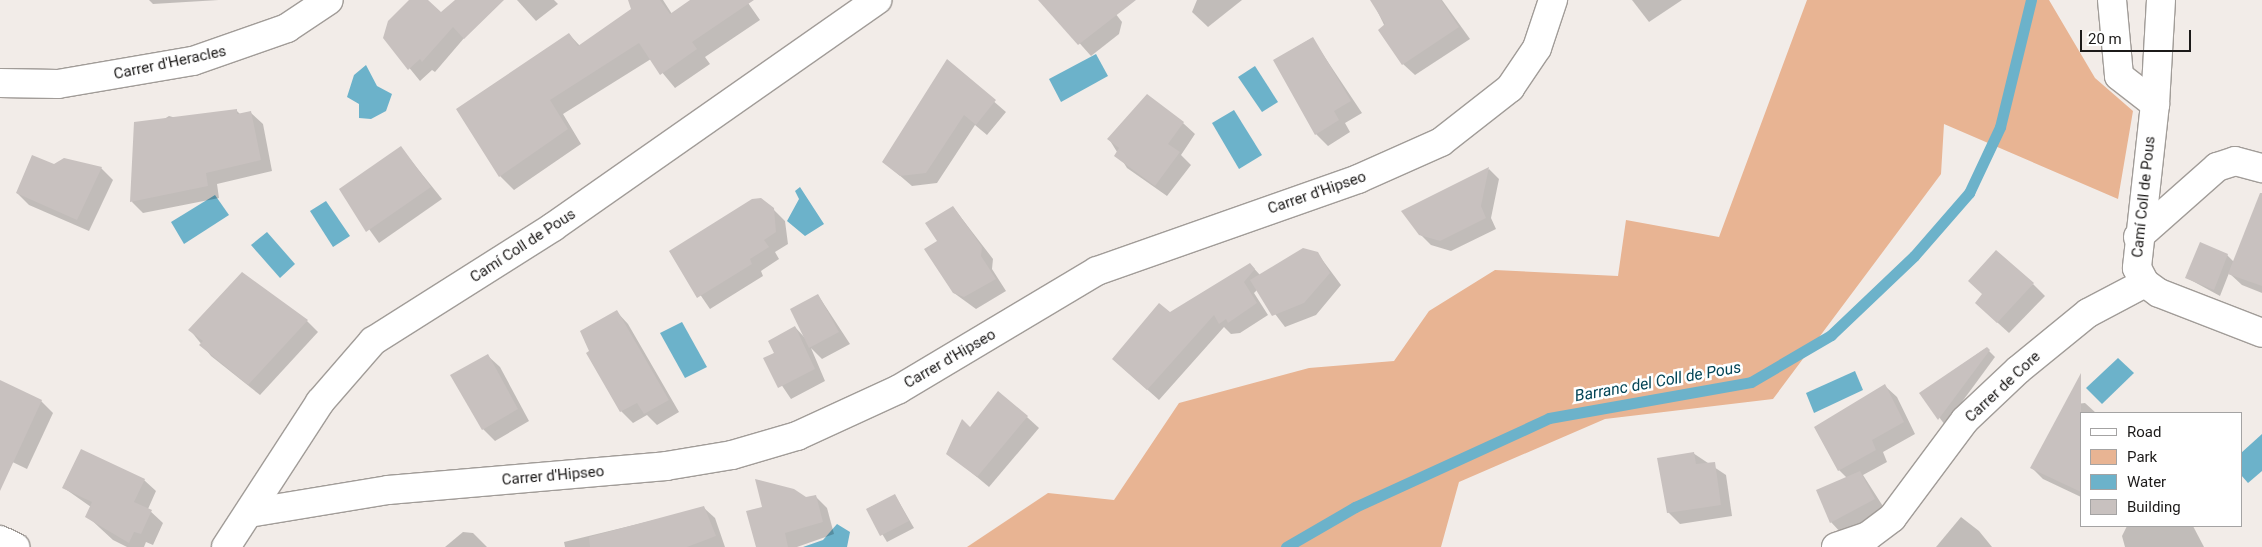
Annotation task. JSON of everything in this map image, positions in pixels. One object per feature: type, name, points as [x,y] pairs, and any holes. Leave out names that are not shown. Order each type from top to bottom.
[{"type":"street","name":"Carrer d'Heracles","points":[[0,83],[58,84],[192,61],[287,28],[328,0]]},
{"type":"street","name":"Camí Coll de Pous","points":[[226,547],[320,402],[373,341],[553,227],[876,0]]},
{"type":"street","name":"Carrer d'Hipseo","points":[[249,513],[388,490],[666,466],[732,455],[797,436],[899,388],[1096,271],[1358,179],[1441,142],[1510,88],[1536,48],[1553,0]]},
{"type":"street","points":[[2112,0],[2119,76],[2155,104]]},
{"type":"street","name":"Camí Coll de Pous","points":[[2145,283],[2137,268],[2138,238],[2155,104],[2161,0]]},
{"type":"street","points":[[2138,238],[2217,167],[2235,161],[2262,168]]},
{"type":"street","points":[[2145,283],[2262,333]]},
{"type":"street","name":"Carrer de Core","points":[[1836,547],[1868,536],[1892,518],[1965,420],[2018,370],[2088,313],[2145,283]]},
{"type":"street","points":[[0,540],[15,547]]},
{"type":"green space","points":[[1807,0],[2049,0],[2095,78],[2133,111],[2118,199],[1944,124],[1941,174],[1773,399],[1605,419],[1459,482],[1441,547],[967,547],[1048,493],[1114,500],[1179,403],[1309,368],[1394,361],[1429,311],[1495,270],[1618,276],[1626,220],[1719,237]]},
{"type":"water","points":[[1096,54],[1108,76],[1061,102],[1049,79]]},
{"type":"water","points":[[366,65],[377,86],[392,94],[386,111],[371,119],[359,118],[359,104],[347,97],[354,75]]},
{"type":"water","points":[[1255,66],[1278,102],[1262,112],[1238,77]]},
{"type":"water","points":[[1234,110],[1262,155],[1239,169],[1212,123]]},
{"type":"water","points":[[800,187],[824,224],[805,236],[787,221],[799,199],[795,191]]},
{"type":"water","points":[[215,195],[229,215],[184,244],[171,222]]},
{"type":"water","points":[[326,201],[350,236],[333,247],[310,211]]},
{"type":"water","points":[[267,232],[295,264],[280,278],[251,245]]},
{"type":"water","points":[[682,322],[707,367],[685,378],[660,333]]},
{"type":"water","points":[[2118,358],[2134,373],[2102,404],[2086,388]]},
{"type":"water","points":[[1855,371],[1863,390],[1814,413],[1806,393]]},
{"type":"water","points":[[2262,434],[2262,471],[2248,483],[2242,476],[2242,452]]},
{"type":"water","points":[[837,524],[850,532],[847,547],[803,547],[823,540]]},
{"type":"building","points":[[409,0],[428,0],[441,12],[455,0],[504,0],[464,39],[453,27],[422,62],[420,59],[408,70],[383,38],[388,21]]},
{"type":"building","points":[[628,0],[660,0],[670,14],[690,0],[754,0],[692,42],[697,49],[660,75],[639,43],[550,100],[568,129],[499,177],[456,109],[569,33],[578,46],[631,9]]},
{"type":"building","points":[[1038,0],[1136,0],[1078,45]]},
{"type":"building","points":[[1370,0],[1441,0],[1459,27],[1402,65],[1378,30],[1385,24]]},
{"type":"building","points":[[1313,37],[1351,101],[1334,111],[1339,120],[1315,135],[1273,60]]},
{"type":"building","points":[[947,59],[996,100],[976,125],[964,115],[926,173],[900,176],[882,162]]},
{"type":"building","points":[[1147,94],[1184,122],[1168,144],[1180,152],[1155,186],[1114,156],[1119,148],[1107,139]]},
{"type":"building","points":[[237,109],[237,114],[251,111],[261,160],[206,173],[208,186],[130,202],[134,122]]},
{"type":"building","points":[[401,146],[431,187],[366,232],[339,189]]},
{"type":"building","points":[[32,155],[54,164],[64,158],[102,167],[77,220],[16,193]]},
{"type":"building","points":[[1489,167],[1481,206],[1486,218],[1440,241],[1419,235],[1401,211]]},
{"type":"building","points":[[2260,193],[2262,193],[2262,286],[2228,274]]},
{"type":"building","points":[[761,198],[774,208],[776,232],[764,240],[769,247],[750,259],[752,264],[697,298],[669,251],[752,199]]},
{"type":"building","points":[[953,206],[982,247],[981,256],[996,279],[964,297],[953,293],[924,249],[937,241],[925,223]]},
{"type":"building","points":[[2200,242],[2228,254],[2214,290],[2185,278]]},
{"type":"building","points":[[1303,248],[1318,252],[1330,273],[1304,303],[1272,316],[1250,280]]},
{"type":"building","points":[[1996,250],[2034,283],[1997,323],[1975,303],[1982,294],[1968,281]]},
{"type":"building","points":[[1250,263],[1255,269],[1244,282],[1257,303],[1228,323],[1226,319],[1219,324],[1214,315],[1147,390],[1112,359],[1159,303],[1170,312]]},
{"type":"building","points":[[242,272],[308,320],[248,385],[199,345],[203,341],[188,330]]},
{"type":"building","points":[[818,294],[839,332],[809,348],[790,309]]},
{"type":"building","points":[[617,310],[669,400],[644,414],[637,403],[620,412],[586,353],[589,351],[580,331]]},
{"type":"building","points":[[795,326],[815,369],[778,388],[763,358],[774,353],[768,341]]},
{"type":"building","points":[[1987,347],[1990,350],[1938,420],[1919,393]]},
{"type":"building","points":[[488,354],[518,409],[482,430],[450,375]]},
{"type":"building","points":[[2081,373],[2080,492],[2030,468]]},
{"type":"building","points":[[0,380],[42,400],[0,491]]},
{"type":"building","points":[[1885,384],[1904,422],[1872,440],[1876,450],[1838,471],[1814,427]]},
{"type":"building","points":[[998,391],[1028,416],[977,477],[946,454],[962,419],[970,427]]},
{"type":"building","points":[[81,449],[145,479],[134,502],[152,510],[141,534],[134,532],[129,543],[85,517],[92,502],[62,488]]},
{"type":"building","points":[[1694,452],[1696,464],[1715,462],[1721,505],[1667,513],[1657,458]]},
{"type":"building","points":[[1860,471],[1875,499],[1830,523],[1816,490]]},
{"type":"building","points":[[755,479],[794,489],[806,497],[816,495],[823,522],[785,533],[788,547],[756,547],[746,511],[762,507]]},
{"type":"building","points":[[895,494],[909,521],[880,536],[866,509]]},
{"type":"building","points":[[704,506],[716,536],[687,547],[590,547],[589,537]]},
{"type":"waterway","name":"Barranc del Coll de Pous","points":[[1286,547],[1355,507],[1549,418],[1751,382],[1831,335],[1914,256],[1969,193],[2000,127],[2031,0]]}]
